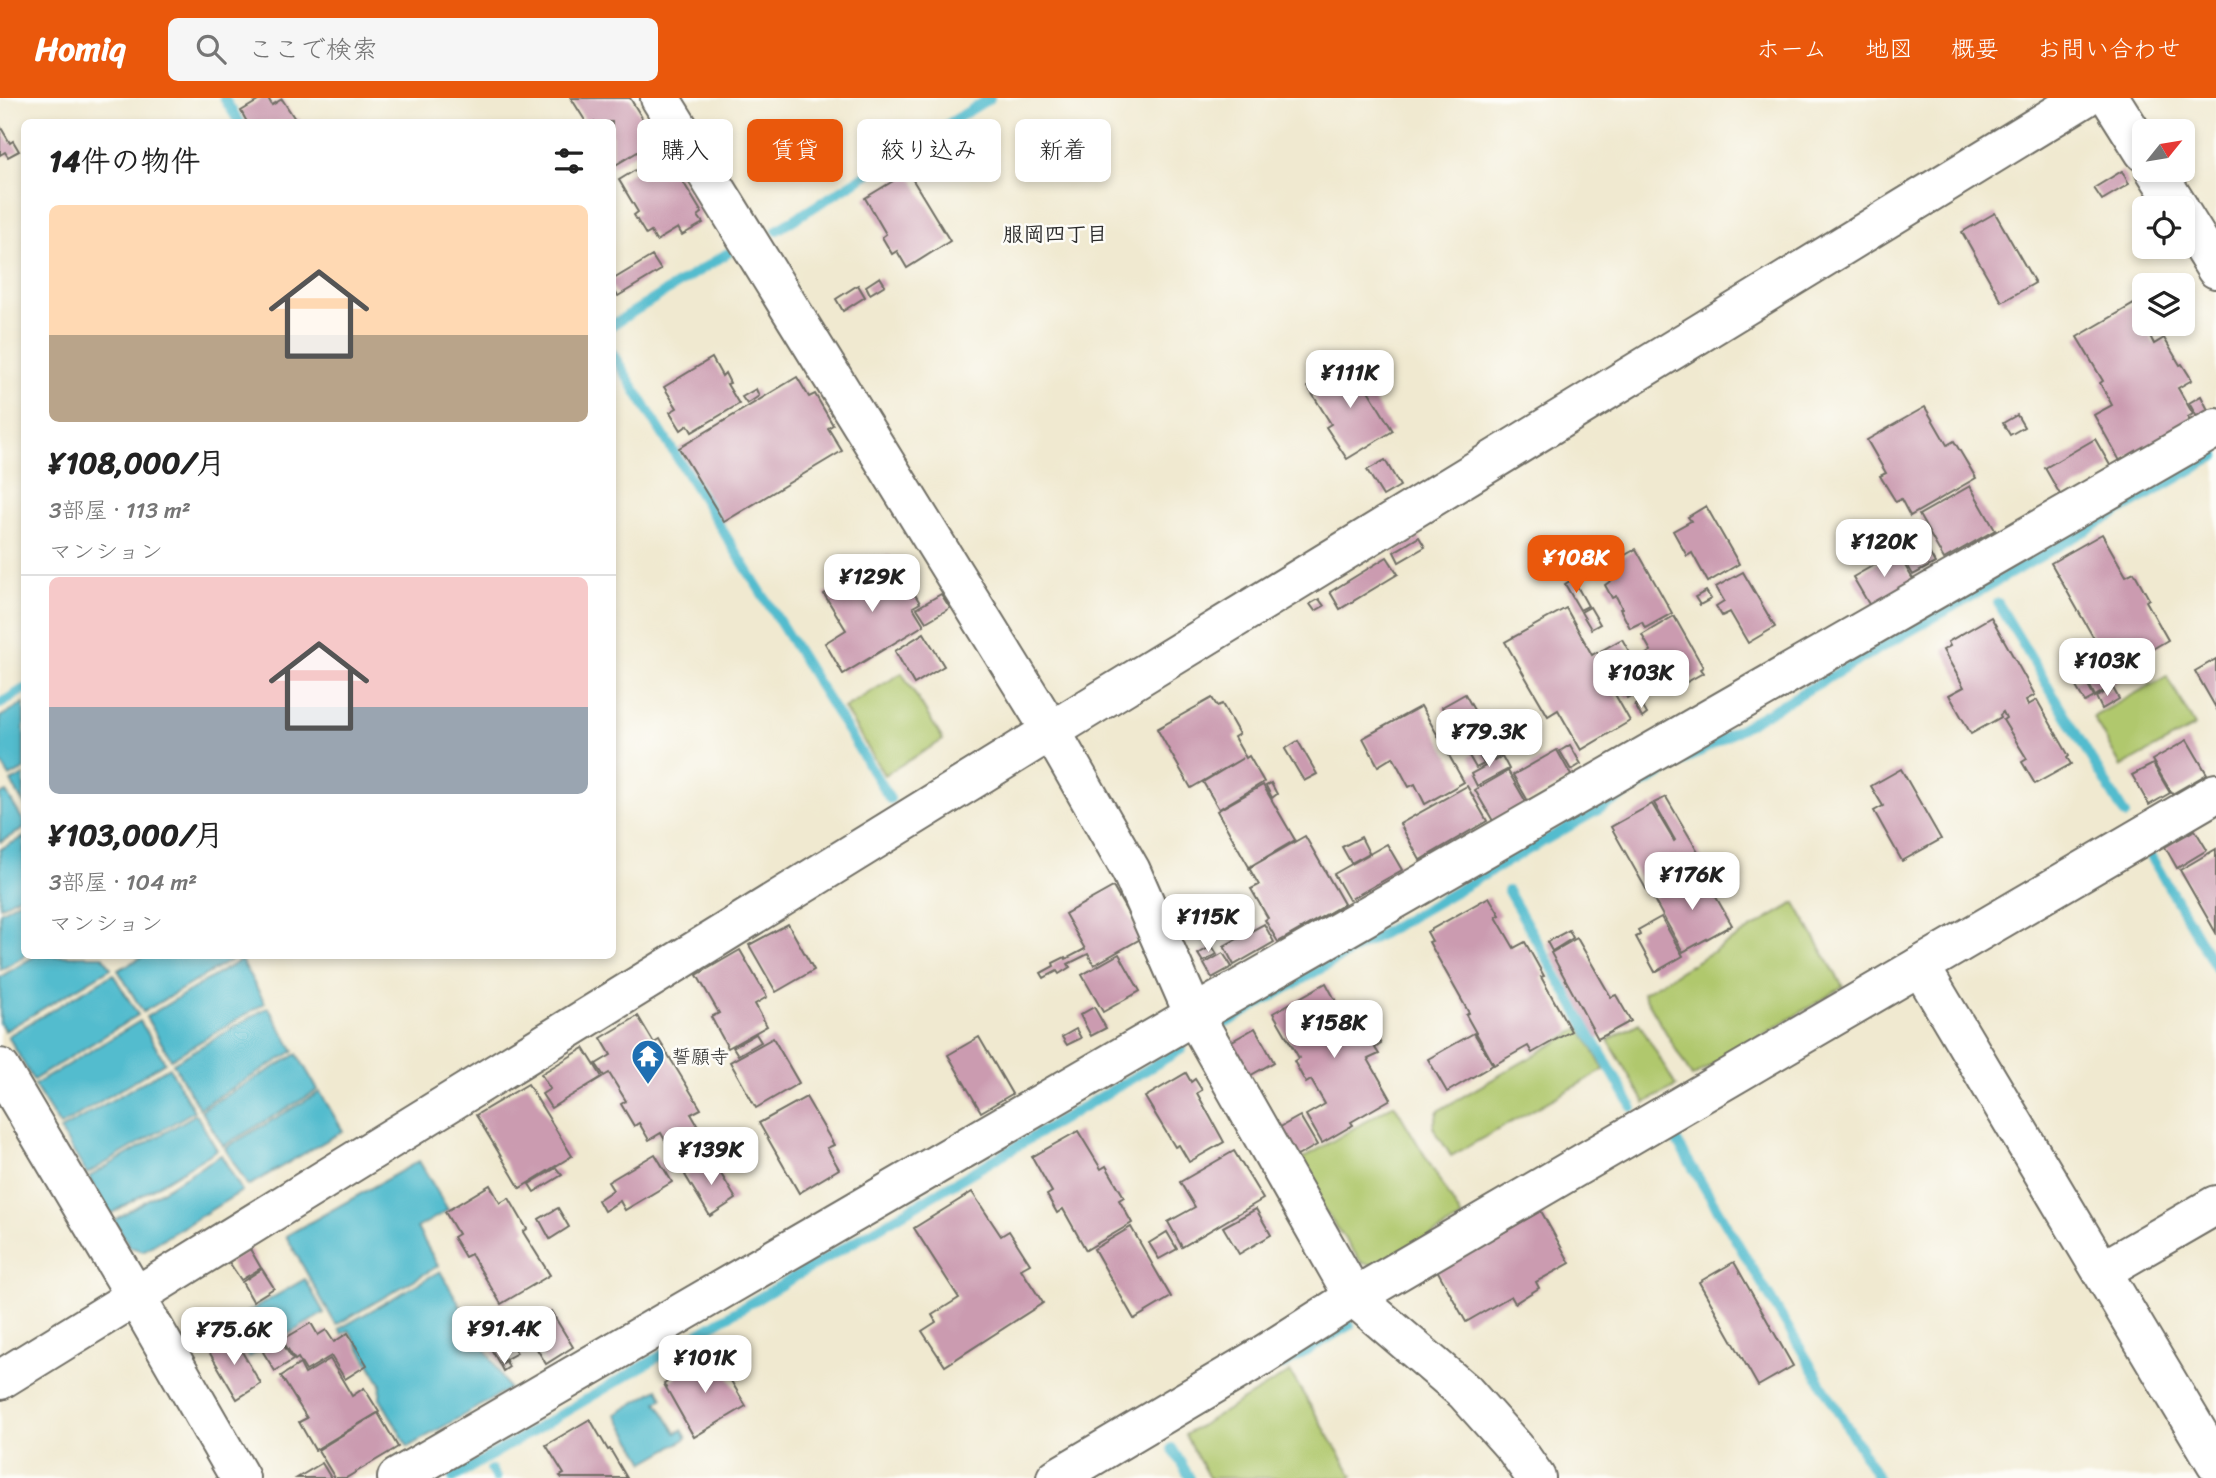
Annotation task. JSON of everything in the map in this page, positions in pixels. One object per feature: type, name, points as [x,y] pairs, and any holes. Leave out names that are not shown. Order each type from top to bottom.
[{"type":"street","points":[[660,98],[1051,731],[1131,871],[1194,1014],[1354,1297],[1465,1392],[1515,1448],[1536,1478]]},
{"type":"street","points":[[0,1380],[2084,98]]},
{"type":"street","points":[[2110,98],[2132,133]]},
{"type":"street","points":[[2195,235],[2216,269]]},
{"type":"street","points":[[397,1478],[1194,1014],[2216,428]]},
{"type":"street","points":[[1056,1478],[1354,1297],[2216,793]]},
{"type":"street","points":[[1920,966],[2216,1463]]},
{"type":"street","points":[[0,1068],[240,1478]]},
{"type":"street","points":[[2102,1271],[2216,1205]]},
{"type":"green space","points":[[902,673],[943,740],[884,775],[844,708]]},
{"type":"green space","points":[[2167,676],[2195,726],[2121,767],[2093,717]]},
{"type":"green space","points":[[1795,903],[1843,987],[1692,1077],[1643,993]]},
{"type":"green space","points":[[1639,1023],[1676,1086],[1645,1103],[1608,1040]]},
{"type":"green space","points":[[1581,1028],[1604,1070],[1451,1156],[1433,1127],[1438,1111]]},
{"type":"green space","points":[[1394,1104],[1462,1218],[1379,1266],[1362,1263],[1294,1164]]},
{"type":"green space","points":[[1290,1372],[1353,1476],[1209,1478],[1185,1435]]},
{"type":"water","points":[[21,705],[21,771],[10,777],[0,761],[0,717]]},
{"type":"water","points":[[21,777],[21,799],[11,782]]},
{"type":"water","points":[[6,792],[21,817],[21,831],[0,842],[0,795]]},
{"type":"water","points":[[21,838],[21,895],[0,907],[0,849]]},
{"type":"water","points":[[21,900],[21,958],[0,970],[0,912]]},
{"type":"water","points":[[30,959],[105,959],[111,968],[5,1031],[0,1023],[0,977]]},
{"type":"water","points":[[138,959],[233,959],[143,1012],[118,970]]},
{"type":"water","points":[[241,960],[265,1003],[171,1059],[146,1017]]},
{"type":"water","points":[[113,974],[138,1015],[33,1080],[8,1036]]},
{"type":"water","points":[[268,1007],[294,1051],[199,1108],[173,1063]]},
{"type":"water","points":[[140,1021],[165,1062],[60,1126],[34,1085]]},
{"type":"water","points":[[297,1054],[318,1090],[223,1146],[201,1110]]},
{"type":"water","points":[[169,1067],[194,1111],[87,1174],[60,1130]]},
{"type":"water","points":[[320,1092],[343,1131],[248,1186],[225,1148]]},
{"type":"water","points":[[196,1114],[217,1150],[110,1214],[89,1177]]},
{"type":"water","points":[[221,1155],[242,1191],[143,1251],[130,1247],[114,1220]]},
{"type":"water","points":[[419,1161],[448,1210],[417,1228],[438,1266],[336,1325],[286,1236]]},
{"type":"water","points":[[440,1271],[509,1389],[408,1447],[380,1398],[381,1384],[349,1330],[342,1334],[339,1329]]},
{"type":"water","points":[[305,1279],[324,1313],[249,1357],[229,1323]]},
{"type":"water","points":[[658,1389],[663,1398],[657,1402],[676,1433],[682,1430],[687,1438],[645,1462],[616,1414]]},
{"type":"building","points":[[263,98],[268,98],[272,105],[282,99],[295,119],[245,119],[241,111]]},
{"type":"building","points":[[571,98],[630,98],[643,119],[637,119],[637,152],[616,165],[616,119],[584,119]]},
{"type":"building","points":[[0,126],[10,143],[13,141],[19,151],[8,157],[5,152],[0,155]]},
{"type":"building","points":[[637,169],[637,182],[683,182],[702,213],[698,216],[703,223],[682,235],[678,228],[656,241],[651,232],[646,235],[634,215],[638,212],[619,180]]},
{"type":"building","points":[[2122,171],[2129,184],[2102,200],[2094,188]]},
{"type":"building","points":[[891,182],[914,182],[950,241],[907,268],[897,251],[892,254],[882,237],[886,234],[865,198]]},
{"type":"building","points":[[1995,213],[2035,283],[2002,302],[1962,232]]},
{"type":"building","points":[[652,256],[661,270],[618,296],[616,278]]},
{"type":"building","points":[[880,277],[885,285],[870,294],[866,286]]},
{"type":"building","points":[[858,285],[865,297],[843,311],[836,299]]},
{"type":"building","points":[[2132,305],[2132,336],[2150,336],[2154,344],[2164,338],[2192,380],[2178,388],[2193,414],[2188,417],[2190,422],[2120,461],[2094,415],[2112,405],[2100,383],[2103,381],[2077,337]]},
{"type":"building","points":[[712,358],[722,376],[725,373],[730,383],[727,384],[739,404],[692,432],[688,425],[681,430],[670,412],[677,408],[664,387]]},
{"type":"building","points":[[1350,361],[1393,431],[1347,459],[1326,427],[1331,424],[1308,387]]},
{"type":"building","points":[[797,377],[809,397],[815,394],[833,425],[828,428],[842,451],[724,522],[679,448]]},
{"type":"building","points":[[756,389],[759,396],[747,404],[742,397]]},
{"type":"building","points":[[2201,396],[2209,412],[2198,419],[2189,403]]},
{"type":"building","points":[[1925,407],[1947,445],[1954,441],[1976,478],[1910,516],[1901,499],[1896,502],[1880,476],[1886,473],[1867,440]]},
{"type":"building","points":[[2017,415],[2024,427],[2010,435],[2003,423]]},
{"type":"building","points":[[2095,439],[2111,467],[2061,496],[2045,468]]},
{"type":"building","points":[[1385,460],[1400,486],[1383,496],[1367,470]]},
{"type":"building","points":[[1970,486],[1995,530],[1944,559],[1919,515]]},
{"type":"building","points":[[1706,506],[1739,564],[1708,582],[1692,553],[1687,556],[1673,531],[1691,521],[1688,517]]},
{"type":"building","points":[[2102,534],[2126,576],[2134,572],[2149,599],[2146,601],[2168,640],[2113,672],[2051,563]]},
{"type":"building","points":[[1919,535],[1935,563],[1913,575],[1897,547]]},
{"type":"building","points":[[1419,537],[1425,547],[1399,562],[1394,552]]},
{"type":"building","points":[[1636,549],[1672,613],[1645,628],[1642,622],[1630,628],[1616,596],[1612,598],[1605,585],[1612,580],[1610,576],[1615,573],[1609,564]]},
{"type":"building","points":[[1897,552],[1914,581],[1870,606],[1853,577]]},
{"type":"building","points":[[888,555],[898,572],[894,574],[898,581],[904,577],[920,603],[913,607],[924,625],[843,674],[825,643],[846,630],[824,594]]},
{"type":"building","points":[[1387,557],[1398,574],[1340,609],[1330,592]]},
{"type":"building","points":[[1743,572],[1775,627],[1748,643],[1730,612],[1722,616],[1716,606],[1724,601],[1716,587]]},
{"type":"building","points":[[1573,579],[1588,606],[1580,610],[1565,584]]},
{"type":"building","points":[[1706,591],[1711,599],[1700,605],[1695,597]]},
{"type":"building","points":[[941,594],[950,608],[926,622],[917,608]]},
{"type":"building","points":[[1319,599],[1324,606],[1315,611],[1310,604]]},
{"type":"building","points":[[1590,607],[1600,624],[1591,629],[1581,612]]},
{"type":"building","points":[[1566,608],[1592,655],[1597,652],[1621,690],[1616,693],[1608,682],[1630,721],[1581,750],[1558,710],[1548,716],[1505,642]]},
{"type":"building","points":[[1674,616],[1703,667],[1700,669],[1703,673],[1687,682],[1684,678],[1681,680],[1677,672],[1667,678],[1664,673],[1653,679],[1647,669],[1653,666],[1646,654],[1651,651],[1642,635]]},
{"type":"building","points":[[1991,617],[2035,695],[2026,700],[2028,705],[2037,700],[2069,756],[2067,758],[2071,764],[2035,784],[2022,762],[2027,759],[2003,720],[2006,718],[2003,712],[2001,717],[1971,734],[1949,695],[1964,687],[1943,650],[1950,646],[1948,642]]},
{"type":"building","points":[[924,633],[944,666],[914,684],[895,651]]},
{"type":"building","points":[[1622,639],[1649,686],[1627,698],[1601,651]]},
{"type":"building","points":[[2096,658],[2112,686],[2095,696],[2080,667]]},
{"type":"building","points":[[2216,659],[2216,708],[2195,671]]},
{"type":"building","points":[[2110,669],[2117,682],[2112,684],[2105,672]]},
{"type":"building","points":[[2083,677],[2094,697],[2085,702],[2073,682]]},
{"type":"building","points":[[2113,688],[2119,699],[2102,709],[2096,697]]},
{"type":"building","points":[[1465,694],[1488,735],[1466,748],[1442,707]]},
{"type":"building","points":[[1212,698],[1217,706],[1222,704],[1239,734],[1234,737],[1264,782],[1219,809],[1203,782],[1243,758],[1191,788],[1157,729]]},
{"type":"building","points":[[1640,702],[1647,714],[1642,718],[1635,705]]},
{"type":"building","points":[[1421,706],[1464,782],[1425,804],[1415,784],[1409,787],[1393,757],[1378,766],[1363,738]]},
{"type":"building","points":[[2187,740],[2207,774],[2172,794],[2152,760]]},
{"type":"building","points":[[1298,741],[1317,774],[1304,781],[1285,749]]},
{"type":"building","points":[[1496,743],[1502,754],[1495,758],[1489,747]]},
{"type":"building","points":[[1570,745],[1581,764],[1571,770],[1560,751]]},
{"type":"building","points":[[1487,749],[1494,761],[1502,756],[1509,769],[1477,786],[1471,774],[1487,765],[1480,752]]},
{"type":"building","points":[[1557,750],[1572,777],[1528,801],[1513,775]]},
{"type":"building","points":[[1477,752],[1484,764],[1476,768],[1469,756]]},
{"type":"building","points":[[2153,764],[2170,793],[2149,805],[2132,775]]},
{"type":"building","points":[[1901,769],[1941,839],[1902,861],[1874,811],[1883,806],[1871,786]]},
{"type":"building","points":[[1508,771],[1526,802],[1493,821],[1475,790]]},
{"type":"building","points":[[1271,783],[1277,794],[1272,798],[1266,786]]},
{"type":"building","points":[[1263,785],[1295,840],[1249,867],[1217,811]]},
{"type":"building","points":[[1467,786],[1487,821],[1420,860],[1400,824]]},
{"type":"building","points":[[1666,797],[1706,865],[1650,896],[1611,827],[1652,804],[1674,841],[1654,803]]},
{"type":"building","points":[[2195,830],[2207,850],[2177,868],[2165,847]]},
{"type":"building","points":[[1305,836],[1344,904],[1278,942],[1251,889],[1259,885],[1249,868]]},
{"type":"building","points":[[1361,837],[1369,853],[1351,863],[1342,847]]},
{"type":"building","points":[[1387,844],[1402,870],[1349,900],[1334,874]]},
{"type":"building","points":[[2216,849],[2216,933],[2180,870]]},
{"type":"building","points":[[1701,871],[1732,925],[1683,952],[1653,898]]},
{"type":"building","points":[[1113,887],[1142,938],[1094,965],[1088,954],[1068,964],[1070,967],[1059,974],[1057,971],[1044,978],[1041,973],[1054,966],[1053,963],[1085,949],[1065,914]]},
{"type":"building","points":[[1489,897],[1500,915],[1496,917],[1514,948],[1525,942],[1571,1031],[1532,1053],[1528,1046],[1494,1065],[1466,1015],[1469,1013],[1429,942],[1432,941],[1427,932]]},
{"type":"building","points":[[1661,917],[1683,956],[1655,972],[1636,937],[1640,935],[1638,930]]},
{"type":"building","points":[[788,924],[814,970],[776,992],[749,945]]},
{"type":"building","points":[[1264,924],[1274,942],[1234,965],[1224,946]]},
{"type":"building","points":[[1569,930],[1573,938],[1552,951],[1547,942]]},
{"type":"building","points":[[1577,938],[1611,997],[1616,995],[1631,1021],[1598,1039],[1551,953]]},
{"type":"building","points":[[1212,946],[1217,954],[1203,962],[1198,954]]},
{"type":"building","points":[[740,950],[767,997],[755,1004],[767,1026],[728,1048],[711,1017],[719,1013],[697,975]]},
{"type":"building","points":[[1223,953],[1232,967],[1212,978],[1204,964]]},
{"type":"building","points":[[1119,954],[1140,991],[1103,1012],[1082,975]]},
{"type":"building","points":[[1326,983],[1346,1020],[1362,1012],[1381,1044],[1375,1048],[1379,1054],[1368,1059],[1391,1099],[1351,1122],[1353,1125],[1322,1143],[1306,1115],[1325,1104],[1311,1080],[1306,1083],[1294,1061],[1299,1058],[1273,1013]]},
{"type":"building","points":[[1094,1007],[1106,1028],[1091,1036],[1080,1015]]},
{"type":"building","points":[[638,1016],[654,1043],[659,1040],[701,1109],[691,1114],[701,1131],[670,1149],[661,1133],[649,1140],[639,1123],[634,1126],[621,1104],[626,1101],[609,1073],[604,1076],[596,1064],[611,1055],[601,1038]]},
{"type":"building","points":[[1255,1028],[1274,1062],[1246,1078],[1227,1044]]},
{"type":"building","points":[[1076,1029],[1081,1038],[1067,1045],[1062,1037]]},
{"type":"building","points":[[1474,1033],[1493,1065],[1447,1092],[1428,1059]]},
{"type":"building","points":[[756,1034],[761,1042],[738,1055],[733,1047]]},
{"type":"building","points":[[979,1037],[1012,1094],[981,1112],[948,1055]]},
{"type":"building","points":[[773,1038],[799,1083],[756,1108],[730,1062]]},
{"type":"building","points":[[584,1048],[602,1077],[551,1108],[542,1094],[550,1089],[541,1074]]},
{"type":"building","points":[[1186,1073],[1191,1082],[1195,1079],[1202,1090],[1197,1093],[1224,1142],[1189,1162],[1179,1145],[1175,1147],[1145,1097]]},
{"type":"building","points":[[528,1084],[572,1156],[520,1188],[476,1115]]},
{"type":"building","points":[[806,1097],[834,1145],[827,1148],[839,1169],[799,1193],[759,1123]]},
{"type":"building","points":[[1300,1116],[1317,1145],[1292,1159],[1275,1130]]},
{"type":"building","points":[[1078,1131],[1101,1169],[1106,1166],[1124,1197],[1119,1200],[1132,1223],[1086,1250],[1063,1209],[1057,1213],[1047,1195],[1052,1192],[1032,1157]]},
{"type":"building","points":[[1234,1151],[1263,1199],[1182,1247],[1168,1222],[1195,1207],[1180,1182]]},
{"type":"building","points":[[655,1154],[672,1182],[625,1210],[620,1201],[604,1211],[598,1200],[613,1190],[608,1182]]},
{"type":"building","points":[[712,1159],[736,1199],[710,1216],[685,1175]]},
{"type":"building","points":[[556,1168],[562,1175],[534,1192],[529,1184]]},
{"type":"building","points":[[490,1185],[500,1203],[509,1198],[527,1229],[523,1232],[550,1275],[501,1304],[471,1254],[465,1257],[453,1237],[458,1234],[445,1212]]},
{"type":"building","points":[[972,1192],[1001,1236],[1009,1231],[1030,1264],[1021,1269],[1043,1303],[945,1366],[922,1331],[936,1322],[932,1315],[959,1298],[914,1228]]},
{"type":"building","points":[[558,1208],[569,1227],[550,1239],[539,1219]]},
{"type":"building","points":[[1256,1209],[1271,1235],[1239,1254],[1223,1227]]},
{"type":"building","points":[[1541,1211],[1570,1263],[1536,1282],[1539,1288],[1515,1303],[1511,1296],[1466,1322],[1437,1270]]},
{"type":"building","points":[[1131,1227],[1171,1297],[1134,1319],[1094,1249]]},
{"type":"building","points":[[1167,1232],[1177,1249],[1159,1259],[1149,1243]]},
{"type":"building","points":[[250,1249],[261,1268],[241,1280],[229,1262]]},
{"type":"building","points":[[1734,1262],[1793,1366],[1758,1386],[1699,1282]]},
{"type":"building","points":[[262,1269],[274,1288],[253,1301],[242,1282]]},
{"type":"building","points":[[551,1311],[573,1347],[546,1364],[524,1327]]},
{"type":"building","points":[[484,1315],[495,1333],[502,1329],[517,1353],[499,1363],[475,1321]]},
{"type":"building","points":[[311,1323],[318,1335],[326,1330],[334,1342],[348,1333],[367,1365],[345,1379],[331,1356],[306,1371],[282,1340]]},
{"type":"building","points":[[522,1327],[528,1337],[522,1340],[516,1330]]},
{"type":"building","points":[[216,1328],[222,1338],[201,1351],[195,1341]]},
{"type":"building","points":[[232,1335],[261,1384],[237,1399],[208,1350]]},
{"type":"building","points":[[281,1341],[293,1360],[275,1371],[263,1352]]},
{"type":"building","points":[[715,1354],[746,1406],[694,1437],[664,1384]]},
{"type":"building","points":[[330,1359],[352,1396],[364,1388],[379,1412],[315,1450],[299,1422],[307,1418],[281,1376],[300,1364],[305,1374]]},
{"type":"building","points":[[506,1361],[509,1367],[503,1371],[500,1365]]},
{"type":"building","points":[[378,1413],[398,1447],[346,1478],[335,1478],[318,1450]]},
{"type":"building","points":[[590,1419],[627,1478],[560,1476],[564,1474],[546,1445]]},
{"type":"building","points":[[322,1463],[331,1478],[297,1478]]},
{"type":"waterway","points":[[224,98],[237,119]]},
{"type":"waterway","points":[[777,230],[990,98]]},
{"type":"waterway","points":[[616,323],[728,253]]},
{"type":"waterway","points":[[616,359],[890,799]]},
{"type":"waterway","points":[[1226,1023],[2216,456]]},
{"type":"waterway","points":[[1998,603],[2125,815]]},
{"type":"waterway","points":[[0,704],[21,691]]},
{"type":"waterway","points":[[2150,855],[2216,968]]},
{"type":"waterway","points":[[1508,891],[1632,1107]]},
{"type":"waterway","points":[[453,1478],[1182,1049]]},
{"type":"waterway","points":[[1673,1135],[1878,1478]]},
{"type":"waterway","points":[[1283,1365],[1350,1325]]},
{"type":"waterway","points":[[1172,1448],[1190,1478]]},
{"type":"waterway","points":[[491,1470],[496,1478]]},
{"type":"place","name":"誓願寺","points":[[648,1086]]},
{"type":"district","name":"服岡四丁目","points":[[1055,234]]}]
